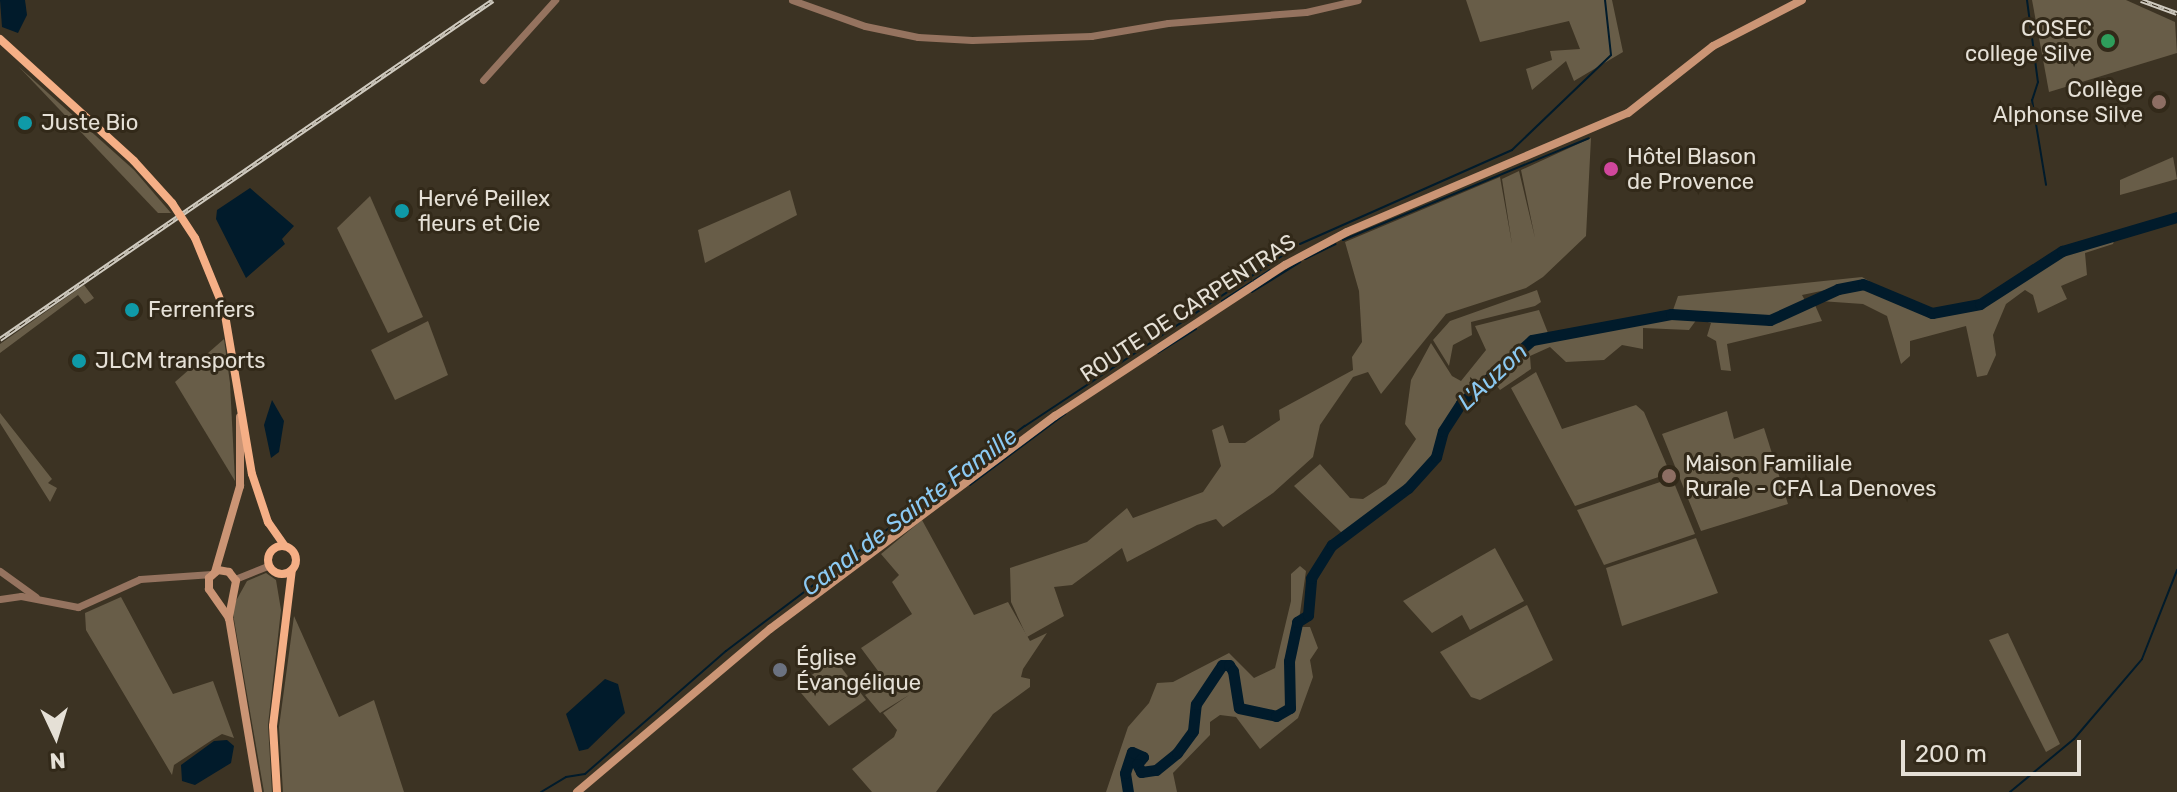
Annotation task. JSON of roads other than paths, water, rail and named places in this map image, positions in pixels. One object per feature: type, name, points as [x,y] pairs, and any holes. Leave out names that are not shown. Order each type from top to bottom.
[{"type":"main road","name":"ROUTE DE CARPENTRAS","points":[[577,792],[770,629],[1055,416],[1285,265],[1347,232],[1628,113],[1713,46],[1802,0]]},
{"type":"main road","points":[[0,39],[134,161],[172,203],[195,238],[224,309],[232,340],[249,464],[268,522],[269,565],[276,572],[286,601]]},
{"type":"main road","points":[[0,45],[11,51]]},
{"type":"main road","points":[[229,618],[209,589],[240,486],[240,412]]},
{"type":"main road","points":[[268,522],[296,558],[286,601],[273,726],[277,792]]},
{"type":"main road","points":[[271,551],[285,546]]},
{"type":"main road","points":[[213,573],[226,570],[235,579],[229,618],[258,792]]},
{"type":"main road","points":[[276,572],[292,570]]},
{"type":"main road","points":[[216,597],[232,595]]},
{"type":"street","points":[[483,80],[555,0]]},
{"type":"street","points":[[792,0],[865,26],[918,37],[972,40],[1091,36],[1168,23],[1306,12],[1358,0]]},
{"type":"street","points":[[235,579],[269,565]]},
{"type":"street","points":[[0,571],[47,603]]},
{"type":"street","points":[[0,599],[9,597],[88,605],[140,579],[189,579],[213,573]]},
{"type":"street","points":[[189,579],[209,589]]},
{"type":"street","points":[[9,597],[15,580]]},
{"type":"water","points":[[0,0],[25,0],[27,15],[18,33],[2,27]]},
{"type":"water","points":[[250,188],[294,226],[282,239],[285,244],[246,278],[216,219],[217,210]]},
{"type":"water","points":[[272,400],[284,421],[279,452],[271,458],[264,425]]},
{"type":"water","points":[[605,679],[618,684],[625,713],[588,749],[579,751],[566,714]]},
{"type":"water","points":[[227,740],[234,746],[231,763],[195,785],[182,781],[181,765],[214,741]]},
{"type":"waterway","name":"Canal de Sainte Famille","points":[[1300,244],[1512,150],[1611,55],[1605,0]]},
{"type":"waterway","name":"Canal de Sainte Famille","points":[[2027,0],[2038,82],[2032,100],[2046,185]]},
{"type":"waterway","points":[[1343,240],[1589,138]]},
{"type":"waterway","name":"L'Auzon","points":[[1128,792],[1125,773],[1132,752],[1143,757],[1137,764],[1141,772],[1156,770],[1177,753],[1193,731],[1196,704],[1222,665],[1229,665],[1233,671],[1239,708],[1276,716],[1290,708],[1289,661],[1297,622],[1308,615],[1311,578],[1332,545],[1408,488],[1436,457],[1443,431],[1461,403],[1532,340],[1671,314],[1770,320],[1838,289],[1863,284],[1932,313],[1980,304],[2062,251],[2177,217]]},
{"type":"waterway","points":[[1305,259],[1336,244]]},
{"type":"waterway","name":"Canal de Sainte Famille","points":[[541,792],[566,777],[585,774],[726,651],[1025,426],[1294,248]]},
{"type":"waterway","points":[[1252,292],[1300,262]]},
{"type":"waterway","points":[[1222,301],[1270,270]]},
{"type":"waterway","points":[[1158,353],[1196,329]]},
{"type":"waterway","points":[[970,485],[1065,414]]},
{"type":"waterway","points":[[2010,792],[2074,739],[2142,659],[2177,570]]},
{"type":"railway","points":[[0,339],[493,0]]},
{"type":"railway","points":[[2141,0],[2177,13]]},
{"type":"place","name":"COSEC college Silve","points":[[2108,41]]},
{"type":"place","name":"Collège Alphonse Silve","points":[[2159,102]]},
{"type":"place","name":"Juste Bio","points":[[25,123]]},
{"type":"place","name":"Hôtel Blason de Provence","points":[[1611,169]]},
{"type":"place","name":"Hervé Peillex fleurs et Cie","points":[[402,211]]},
{"type":"place","name":"Ferrenfers","points":[[132,310]]},
{"type":"place","name":"JLCM transports","points":[[79,361]]},
{"type":"place","name":"Maison Familiale Rurale - CFA La Denoves","points":[[1669,476]]},
{"type":"place","name":"Église Évangélique","points":[[780,670]]}]
